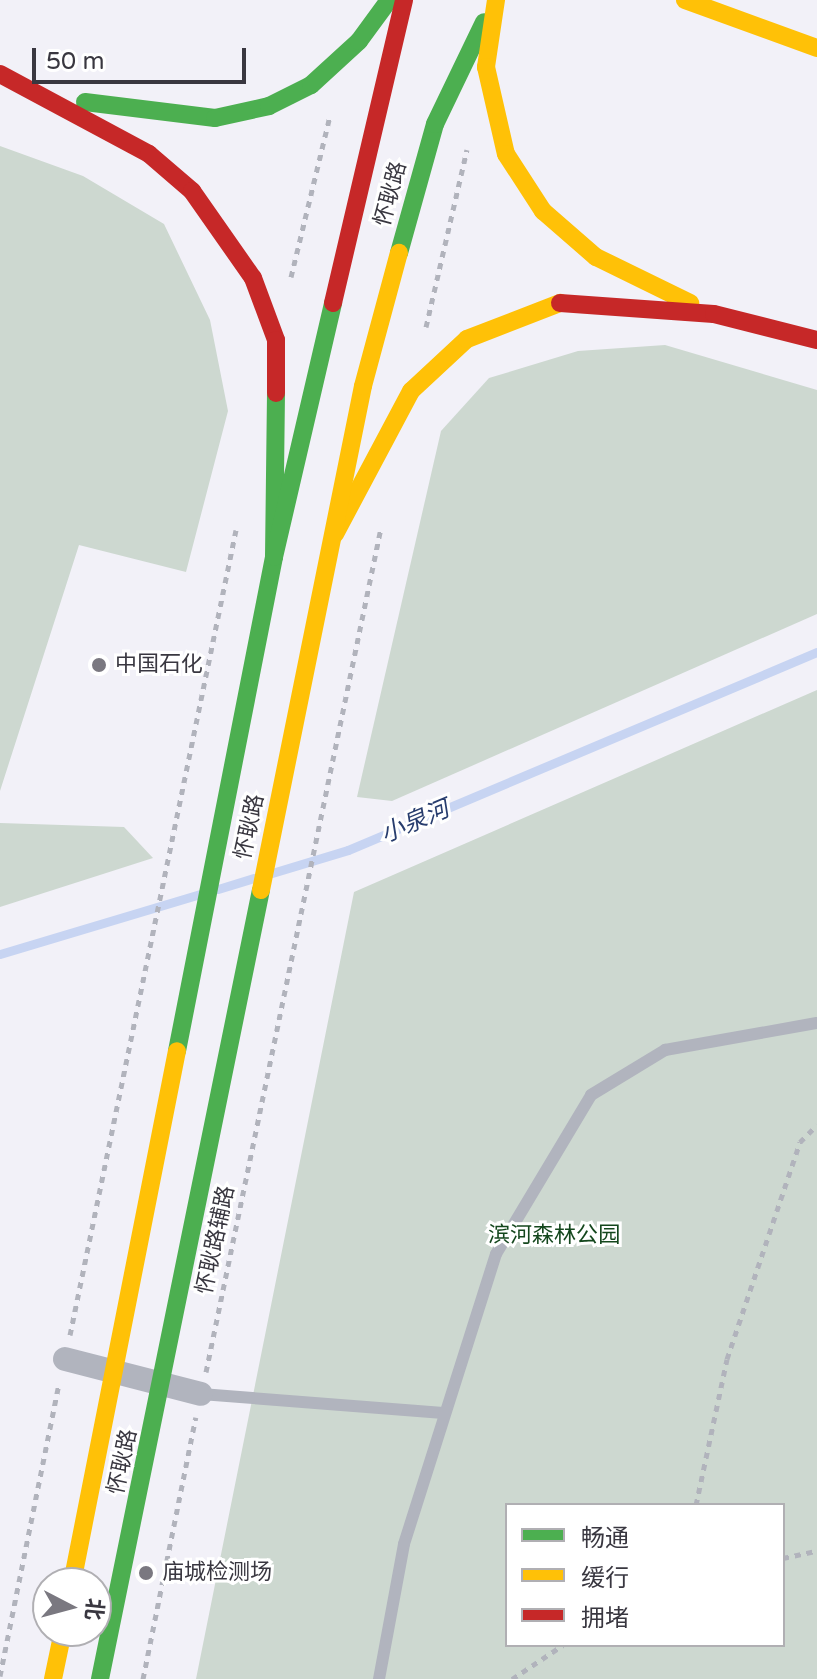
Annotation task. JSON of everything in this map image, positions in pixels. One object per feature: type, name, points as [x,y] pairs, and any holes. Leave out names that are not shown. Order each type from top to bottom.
[{"type":"main road","points":[[46,94],[160,116],[215,118],[269,106],[311,85],[359,41],[389,0]]},
{"type":"main road","name":"怀耿路","points":[[75,1567],[115,1372],[193,949],[274,557],[404,0]]},
{"type":"main road","points":[[495,0],[486,67],[497,123],[506,154],[543,211],[596,257],[714,314]]},
{"type":"main road","name":"怀耿路","points":[[100,1679],[164,1385],[363,386],[435,124],[495,0]]},
{"type":"main road","points":[[685,0],[817,48]]},
{"type":"main road","points":[[0,74],[46,94],[149,154],[192,191],[253,278],[276,340],[274,557]]},
{"type":"main road","points":[[335,534],[411,391],[467,339],[566,301],[714,314],[817,340]]},
{"type":"main road","points":[[53,1679],[60,1647]]},
{"type":"street","points":[[65,1359],[201,1394]]},
{"type":"lane","points":[[379,1679],[404,1544],[443,1413],[496,1254],[591,1095],[665,1050],[817,1023]]},
{"type":"lane","points":[[201,1394],[443,1413]]},
{"type":"path","name":"怀耿路辅路","points":[[143,1679],[321,808]]},
{"type":"path","points":[[0,1676],[170,843]]},
{"type":"path","points":[[696,1503],[729,1352],[800,1142],[817,1125]]},
{"type":"path","points":[[785,1558],[817,1551]]},
{"type":"path","points":[[512,1679],[560,1647]]},
{"type":"green space","points":[[0,146],[83,176],[164,224],[210,320],[228,411],[186,572],[79,545],[0,791]]},
{"type":"green space","points":[[665,345],[817,390],[817,614],[392,801],[357,797],[441,431],[489,378],[578,351]]},
{"type":"green space","name":"滨河森林公园","points":[[817,690],[817,1679],[196,1679],[354,892]]},
{"type":"green space","points":[[0,823],[124,827],[153,858],[0,907]]},
{"type":"waterway","name":"小泉河","points":[[272,873],[348,850],[817,652]]},
{"type":"waterway","name":"小泉河","points":[[218,889],[254,878]]},
{"type":"waterway","name":"小泉河","points":[[0,954],[200,894]]},
{"type":"traffic: fast","points":[[85,102],[215,118],[269,106],[311,85],[359,41],[389,0]]},
{"type":"traffic: fast","points":[[399,253],[435,124],[484,22]]},
{"type":"traffic: fast","points":[[177,1051],[274,557],[333,303]]},
{"type":"traffic: fast","points":[[274,557],[276,393]]},
{"type":"traffic: fast","points":[[100,1679],[261,890]]},
{"type":"traffic: slow","points":[[496,0],[486,67],[506,154],[543,211],[596,257],[690,303]]},
{"type":"traffic: slow","points":[[685,0],[817,48]]},
{"type":"traffic: slow","points":[[261,890],[363,386],[399,253]]},
{"type":"traffic: slow","points":[[335,534],[411,391],[467,339],[560,303]]},
{"type":"traffic: slow","points":[[75,1567],[177,1051]]},
{"type":"traffic: slow","points":[[53,1679],[60,1647]]},
{"type":"traffic: jam","points":[[333,303],[404,0]]},
{"type":"traffic: jam","points":[[0,74],[149,154],[192,191],[253,278],[276,340],[276,393]]},
{"type":"traffic: jam","points":[[560,303],[714,314],[817,340]]},
{"type":"place","name":"中国石化","points":[[99,665]]},
{"type":"place","name":"庙城检测场","points":[[146,1573]]}]
